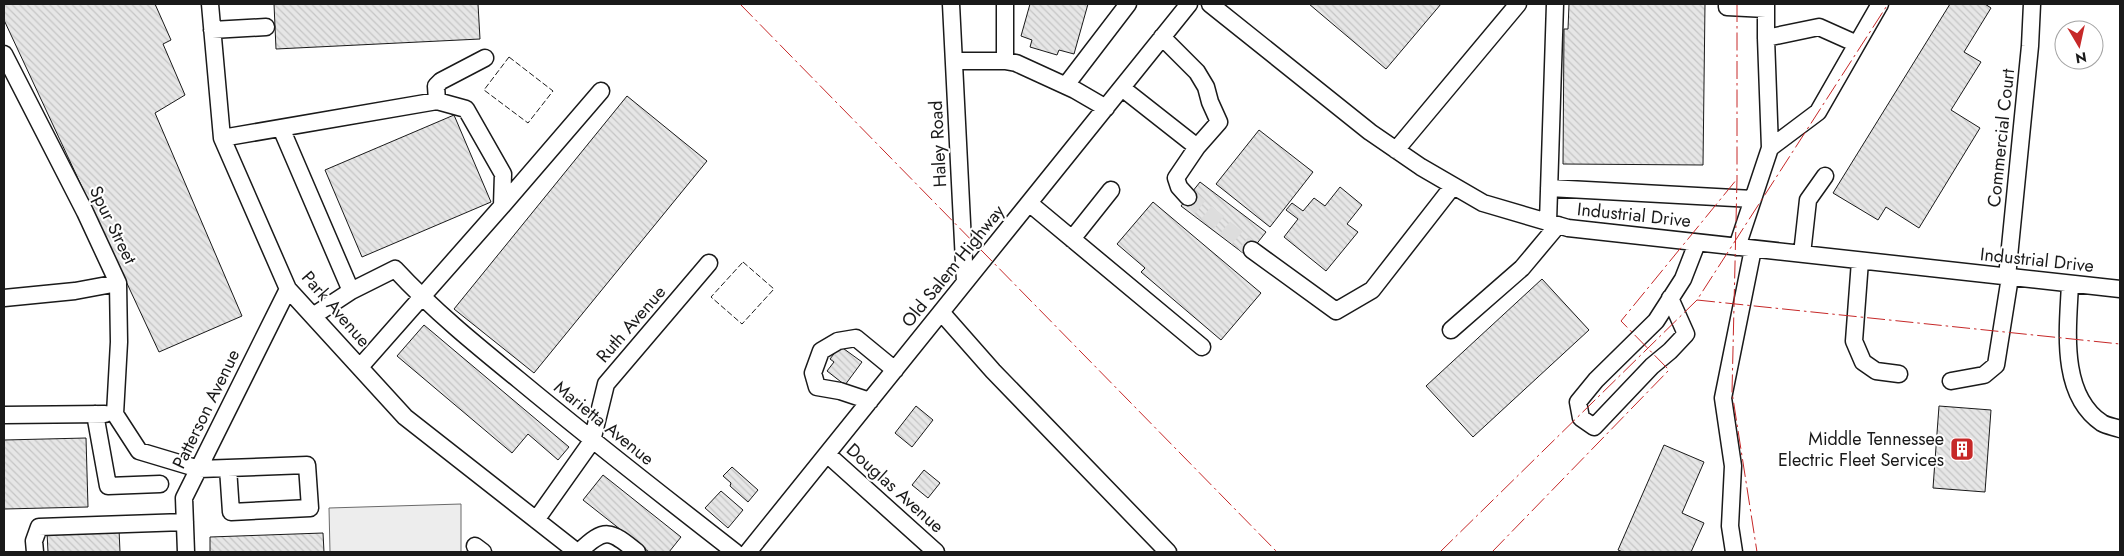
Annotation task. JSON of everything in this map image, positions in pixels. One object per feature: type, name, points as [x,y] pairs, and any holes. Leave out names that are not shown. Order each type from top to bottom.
[{"type":"street","name":"Park Avenue","points":[[210,4],[222,138],[288,288],[405,417],[510,502],[578,552]]},
{"type":"street","name":"Haley Road","points":[[951,4],[965,282]]},
{"type":"street","points":[[1004,61],[1005,4]]},
{"type":"street","points":[[1066,85],[1128,4]]},
{"type":"street","name":"Old Salem Highway","points":[[748,552],[1189,4]]},
{"type":"street","name":"Industrial Drive","points":[[1210,4],[1370,132],[1421,167],[1484,203],[1568,228],[2120,289]]},
{"type":"street","points":[[1396,150],[1518,4]]},
{"type":"street","points":[[1451,330],[1522,268],[1553,224],[1549,188],[1555,4]]},
{"type":"street","points":[[1727,4],[1727,7],[1766,6],[1770,148],[1753,199],[1723,398],[1733,466],[1730,526],[1734,552]]},
{"type":"street","points":[[1770,148],[1818,112],[1880,4]]},
{"type":"street","name":"Commercial Court","points":[[1951,381],[1984,376],[1996,365],[2009,277],[2030,46],[2032,4]]},
{"type":"street","points":[[212,30],[266,27]]},
{"type":"street","points":[[1766,38],[1819,27],[1857,44]]},
{"type":"street","points":[[1162,37],[1197,72],[1206,87],[1219,122],[1196,147],[1176,178],[1179,187],[1188,197]]},
{"type":"street","points":[[437,101],[436,86],[441,81],[485,58]]},
{"type":"street","name":"Spur Street","points":[[5,59],[85,212],[118,283],[119,342],[115,414]]},
{"type":"street","points":[[954,61],[1004,61],[1016,63],[1066,85],[1106,108]]},
{"type":"street","points":[[1122,88],[1196,147]]},
{"type":"street","points":[[360,367],[601,90]]},
{"type":"street","points":[[222,138],[437,101],[466,109],[503,174],[502,206]]},
{"type":"street","points":[[281,128],[351,291],[313,316]]},
{"type":"street","points":[[1802,254],[1808,200],[1826,176]]},
{"type":"street","points":[[1252,250],[1336,311],[1372,290],[1453,186]]},
{"type":"street","points":[[1549,188],[1753,199]]},
{"type":"street","points":[[1072,239],[1111,190]]},
{"type":"street","points":[[1029,203],[1202,347]]},
{"type":"street","points":[[1670,298],[1686,334],[1670,352],[1652,366],[1594,427],[1581,418],[1578,402],[1596,380],[1656,321],[1670,298],[1683,278],[1697,242]]},
{"type":"street","points":[[1860,260],[1854,341],[1864,362],[1876,371],[1899,374]]},
{"type":"street","name":"Ruth Avenue","points":[[536,520],[592,441],[606,384],[709,263]]},
{"type":"street","name":"Marietta Avenue","points":[[351,291],[395,269],[421,297],[449,322],[592,441],[736,552]]},
{"type":"street","points":[[4,298],[75,291],[118,283]]},
{"type":"street","points":[[2070,284],[2068,350],[2074,385],[2085,407],[2103,424],[2120,429]]},
{"type":"street","name":"Patterson Avenue","points":[[186,552],[184,498],[288,288]]},
{"type":"street","points":[[941,312],[993,371],[1168,552]]},
{"type":"street","points":[[870,401],[840,390],[817,387],[813,373],[821,351],[838,341],[856,338],[894,370]]},
{"type":"street","points":[[95,414],[108,486],[160,484]]},
{"type":"street","points":[[4,415],[115,414],[138,451],[199,468],[307,465],[310,508],[231,512],[228,468]]},
{"type":"street","name":"Douglas Avenue","points":[[827,454],[936,552]]},
{"type":"street","points":[[34,552],[34,541],[39,527],[185,522]]},
{"type":"street","points":[[578,552],[595,536],[604,534],[613,535],[637,552]]},
{"type":"shaded area","points":[[461,504],[461,552],[330,552],[329,508]]},
{"type":"building","points":[[4,4],[155,4],[171,40],[163,44],[185,95],[155,113],[242,316],[159,352],[4,20]]},
{"type":"building","points":[[274,4],[478,4],[480,39],[276,49]]},
{"type":"building","points":[[1030,4],[1088,4],[1074,54],[1059,50],[1057,55],[1030,47],[1032,40],[1021,36]]},
{"type":"building","points":[[1309,4],[1441,4],[1386,69]]},
{"type":"building","points":[[1569,4],[1705,4],[1703,165],[1563,164],[1564,29],[1568,29]]},
{"type":"building","points":[[1950,4],[1985,4],[1991,8],[1964,52],[1981,62],[1951,110],[1980,128],[1919,228],[1886,207],[1878,220],[1833,193]]},
{"type":"building","points":[[627,96],[707,161],[534,373],[454,309]]},
{"type":"building","points":[[454,115],[491,202],[362,257],[325,170]]},
{"type":"building","points":[[1259,130],[1313,172],[1270,227],[1216,184]]},
{"type":"building","points":[[1200,182],[1266,232],[1247,256],[1181,206]]},
{"type":"building","points":[[1340,187],[1362,205],[1347,224],[1358,232],[1326,271],[1284,237],[1298,219],[1286,210],[1292,203],[1303,211],[1314,198],[1325,206]]},
{"type":"building","points":[[1153,202],[1261,293],[1221,340],[1141,272],[1145,268],[1117,244]]},
{"type":"building","points":[[1542,279],[1589,330],[1473,437],[1426,386]]},
{"type":"building","points":[[424,325],[569,447],[558,460],[528,434],[512,453],[397,356]]},
{"type":"building","points":[[840,346],[862,362],[845,385],[827,371],[834,362],[830,359]]},
{"type":"building","points":[[916,406],[933,420],[912,447],[895,433]]},
{"type":"building","name":"Middle Tennessee Electric Fleet Services","points":[[1939,406],[1991,410],[1985,492],[1933,488]]},
{"type":"building","points":[[86,438],[88,507],[4,509],[4,440]]},
{"type":"building","points":[[1664,445],[1704,462],[1682,513],[1704,523],[1691,552],[1623,552],[1618,550]]},
{"type":"building","points":[[732,467],[758,490],[748,502],[730,486],[731,483],[723,476]]},
{"type":"building","points":[[924,470],[940,483],[928,498],[912,485]]},
{"type":"building","points":[[603,475],[681,537],[669,552],[649,552],[583,500]]},
{"type":"building","points":[[721,491],[743,510],[728,528],[705,508]]},
{"type":"building","points":[[119,529],[120,552],[48,552],[47,532]]},
{"type":"building","points":[[323,533],[324,552],[210,552],[210,537]]},
{"type":"tunnel","points":[[1188,197],[1252,250]]},
{"type":"fence","points":[[509,57],[553,91],[528,123],[484,90],[509,57]]},
{"type":"fence","points":[[743,262],[774,289],[742,324],[711,297],[743,262]]},
{"type":"power","points":[[740,4],[1277,552]]},
{"type":"power","points":[[1737,4],[1737,179],[1732,392],[1757,552]]},
{"type":"power","points":[[1440,552],[1697,300],[1888,4]]},
{"type":"power","points":[[1492,552],[1669,370],[1621,321],[1737,179]]},
{"type":"power","points":[[1697,300],[2120,344]]},
{"type":"place","name":"Middle Tennessee Electric Fleet Services","points":[[1962,449]]}]
